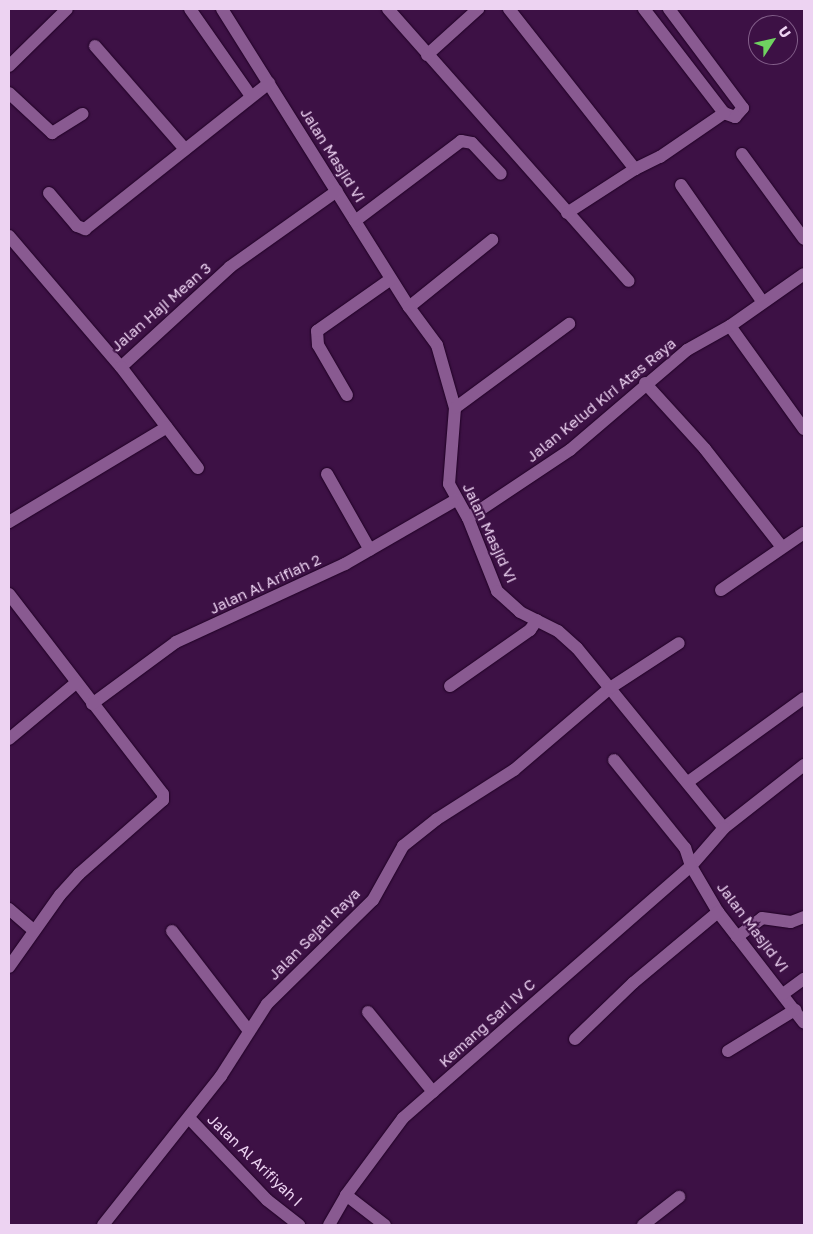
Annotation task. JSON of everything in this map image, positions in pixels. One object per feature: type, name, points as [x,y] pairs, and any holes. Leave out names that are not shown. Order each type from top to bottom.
[{"type":"street","points":[[190,9],[251,96]]},
{"type":"street","name":"Jalan Masjid VI","points":[[222,9],[391,279],[437,345],[455,408],[449,484],[456,500],[468,518],[497,591],[520,612],[558,631],[577,648],[724,828]]},
{"type":"street","points":[[388,9],[629,281]]},
{"type":"street","points":[[427,55],[478,9]]},
{"type":"street","points":[[509,9],[635,169]]},
{"type":"street","points":[[644,9],[724,113],[732,118],[743,108],[669,9]]},
{"type":"street","points":[[9,66],[63,10]]},
{"type":"street","points":[[95,46],[185,149]]},
{"type":"street","points":[[49,193],[77,226],[84,230],[269,83]]},
{"type":"street","points":[[9,93],[52,132],[82,114]]},
{"type":"street","points":[[567,213],[635,169],[660,157],[724,113]]},
{"type":"street","points":[[355,221],[461,141],[472,143],[501,174]]},
{"type":"street","points":[[742,154],[804,238]]},
{"type":"street","points":[[681,185],[762,301]]},
{"type":"street","name":"Jalan Haji Mean 3","points":[[9,236],[121,367],[230,266],[337,191]]},
{"type":"street","points":[[409,307],[492,240]]},
{"type":"street","name":"Jalan Kelud Kiri Atas Raya","points":[[468,518],[570,450],[645,383],[687,350],[730,326],[762,301],[804,274]]},
{"type":"street","points":[[346,395],[318,345],[317,331],[391,279]]},
{"type":"street","points":[[455,408],[570,324]]},
{"type":"street","points":[[730,326],[804,428]]},
{"type":"street","points":[[121,367],[198,468]]},
{"type":"street","points":[[645,383],[705,449],[781,546]]},
{"type":"street","points":[[9,522],[167,426]]},
{"type":"street","points":[[327,474],[370,550]]},
{"type":"street","name":"Jalan Al Arifiah 2","points":[[92,704],[176,642],[228,621],[370,550],[456,500]]},
{"type":"street","points":[[721,590],[756,567],[781,546],[804,533]]},
{"type":"street","points":[[9,594],[163,794],[163,800],[78,874],[9,967]]},
{"type":"street","points":[[450,686],[530,630],[537,620]]},
{"type":"street","name":"Jalan Sejati Raya","points":[[103,1225],[188,1118],[249,1031],[289,981],[373,900],[404,846],[437,820],[464,805],[514,770],[610,688],[679,643]]},
{"type":"street","points":[[9,739],[76,683]]},
{"type":"street","points":[[688,782],[804,698]]},
{"type":"street","name":"Jalan Masjid VI","points":[[614,760],[685,848],[691,866],[718,912],[804,1023]]},
{"type":"street","points":[[691,866],[724,828],[804,765]]},
{"type":"street","name":"Kemang Sari IV C","points":[[329,1225],[346,1195],[403,1118],[691,866]]},
{"type":"street","points":[[9,909],[34,931]]},
{"type":"street","points":[[575,1040],[633,983],[718,912]]},
{"type":"street","points":[[737,937],[762,918],[791,922],[804,917]]},
{"type":"street","points":[[172,931],[249,1031]]},
{"type":"street","points":[[782,994],[804,979]]},
{"type":"street","points":[[728,1051],[795,1010]]},
{"type":"street","points":[[368,1012],[433,1092]]},
{"type":"street","name":"Jalan Al Arifiyah I","points":[[188,1118],[267,1200],[299,1225]]},
{"type":"street","points":[[346,1195],[385,1225]]},
{"type":"street","points":[[643,1225],[679,1197]]}]
